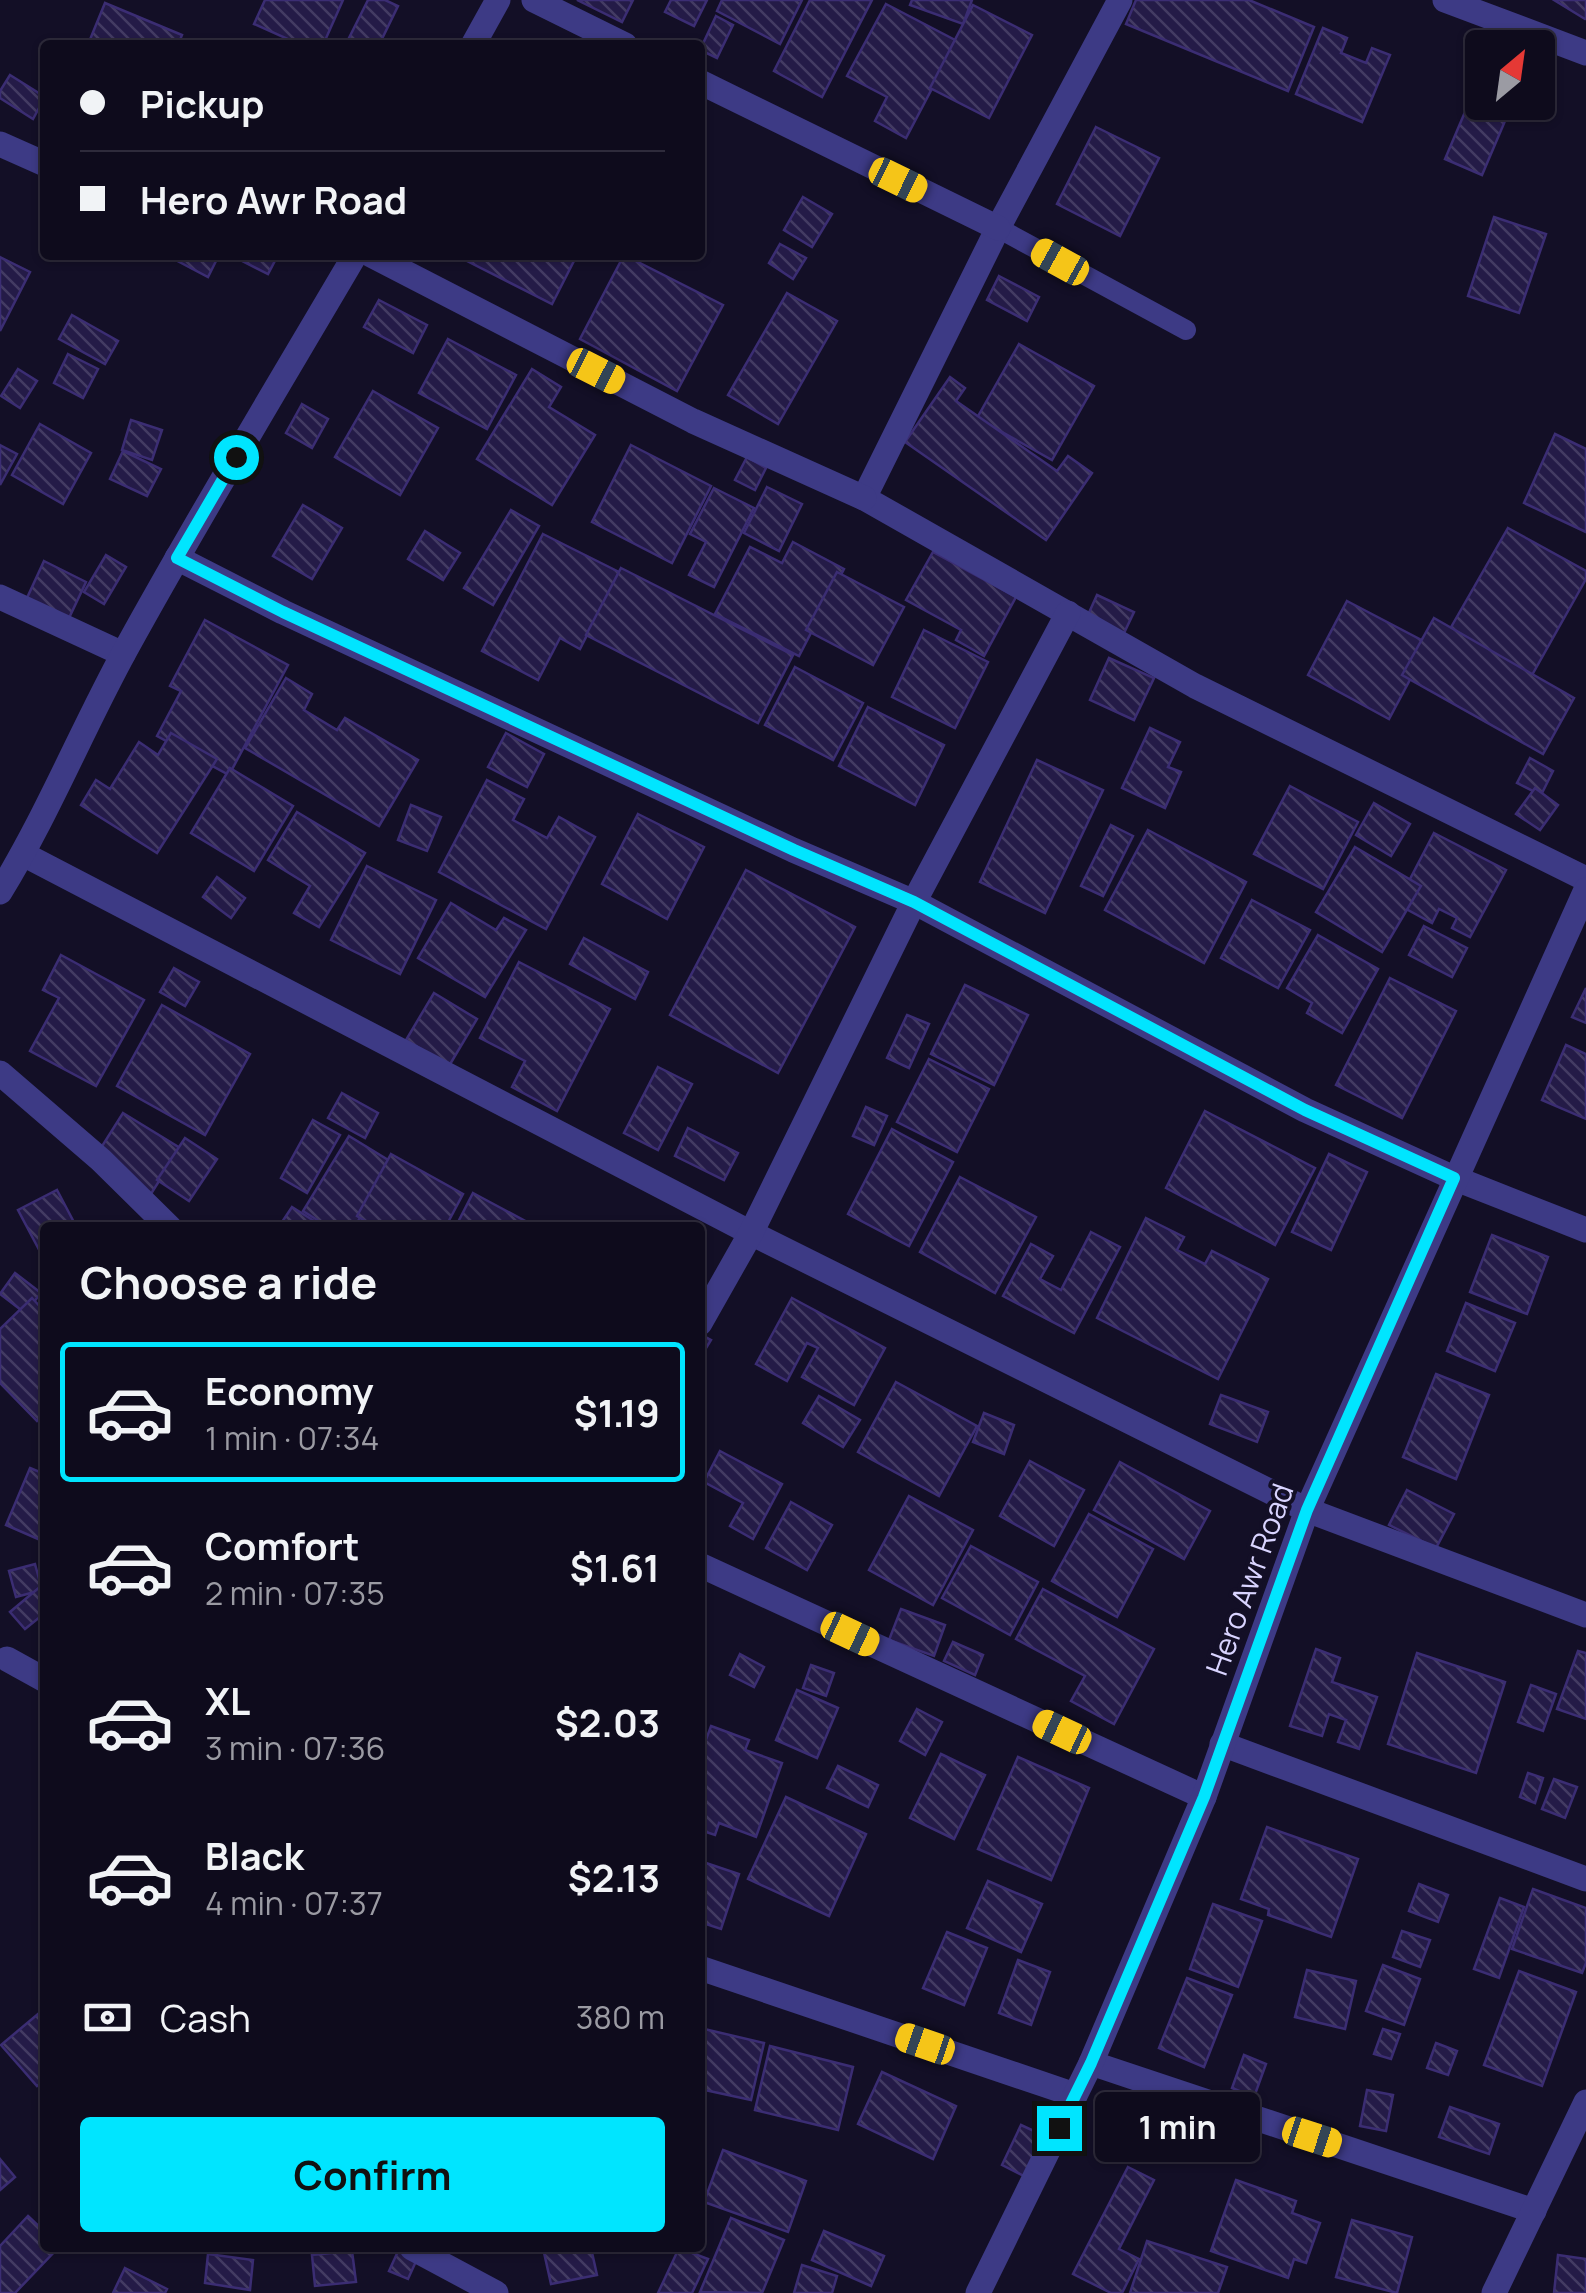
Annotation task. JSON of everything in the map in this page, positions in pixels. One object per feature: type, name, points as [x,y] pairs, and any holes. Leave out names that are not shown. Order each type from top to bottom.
[{"type":"street","points":[[476,40],[498,0]]},
{"type":"street","points":[[534,0],[616,40]]},
{"type":"street","points":[[864,498],[998,228],[1120,0]]},
{"type":"street","points":[[1445,0],[1586,53]]},
{"type":"street","points":[[705,84],[998,228]]},
{"type":"street","points":[[0,144],[40,162]]},
{"type":"street","points":[[0,892],[123,654],[352,260]]},
{"type":"street","points":[[381,260],[693,421],[864,498],[1195,686],[1584,895]]},
{"type":"street","points":[[177,558],[300,620],[914,902],[1305,1110],[1454,1178],[1586,1230]]},
{"type":"street","points":[[0,597],[123,654]]},
{"type":"street","points":[[705,1314],[751,1233],[914,902],[1068,613]]},
{"type":"street","points":[[23,854],[751,1233],[1307,1510],[1586,1615]]},
{"type":"street","name":"Hero Awr Road","points":[[978,2293],[1091,2063],[1204,1797],[1307,1510],[1584,895]]},
{"type":"street","points":[[0,1074],[102,1160],[164,1222]]},
{"type":"street","points":[[705,1567],[1204,1797]]},
{"type":"street","points":[[6,1659],[40,1677]]},
{"type":"street","points":[[1222,1744],[1586,1880]]},
{"type":"street","points":[[705,1970],[1076,2096]]},
{"type":"street","points":[[1091,2063],[1534,2210]]},
{"type":"street","points":[[1494,2293],[1586,2102]]},
{"type":"street","points":[[419,2252],[496,2293]]},
{"type":"lane","points":[[998,228],[1186,330]]},
{"type":"building","points":[[265,0],[343,0],[325,40],[290,40],[254,24]]},
{"type":"building","points":[[368,0],[385,0],[398,6],[381,40],[349,38]]},
{"type":"building","points":[[577,0],[633,0],[622,22]]},
{"type":"building","points":[[671,0],[707,0],[694,26],[665,12]]},
{"type":"building","points":[[722,0],[802,0],[780,44],[717,11]]},
{"type":"building","points":[[810,0],[872,0],[822,97],[774,71]]},
{"type":"building","points":[[912,0],[972,0],[963,24],[910,5]]},
{"type":"building","points":[[1136,0],[1249,0],[1314,27],[1288,91],[1126,24]]},
{"type":"building","points":[[1554,0],[1586,0],[1586,18],[1585,19]]},
{"type":"building","points":[[105,3],[182,35],[180,40],[90,40]]},
{"type":"building","points":[[886,4],[957,41],[906,138],[875,121],[887,97],[847,76]]},
{"type":"building","points":[[973,5],[1032,35],[989,118],[930,88]]},
{"type":"building","points":[[716,16],[733,25],[717,58],[705,52],[705,40]]},
{"type":"building","points":[[1323,28],[1347,38],[1341,53],[1366,63],[1372,48],[1390,55],[1362,122],[1296,94]]},
{"type":"building","points":[[10,75],[40,94],[40,106],[33,119],[0,98]]},
{"type":"building","points":[[1465,112],[1465,120],[1505,121],[1482,175],[1445,159]]},
{"type":"building","points":[[1096,127],[1159,158],[1120,236],[1057,204]]},
{"type":"building","points":[[803,197],[832,214],[812,247],[784,230]]},
{"type":"building","points":[[1494,217],[1546,234],[1519,313],[1468,296]]},
{"type":"building","points":[[780,244],[806,258],[793,279],[769,263]]},
{"type":"building","points":[[0,257],[30,272],[0,331]]},
{"type":"building","points":[[176,260],[216,260],[208,277]]},
{"type":"building","points":[[240,260],[275,260],[268,274]]},
{"type":"building","points":[[468,260],[574,260],[552,304]]},
{"type":"building","points":[[621,260],[634,260],[723,305],[677,391],[580,339]]},
{"type":"building","points":[[999,276],[1039,297],[1027,321],[987,300]]},
{"type":"building","points":[[787,293],[837,321],[778,424],[728,395]]},
{"type":"building","points":[[379,300],[427,325],[413,353],[364,327]]},
{"type":"building","points":[[72,315],[118,341],[105,364],[59,339]]},
{"type":"building","points":[[448,339],[516,375],[487,429],[419,393]]},
{"type":"building","points":[[1019,344],[1094,386],[1052,460],[977,418]]},
{"type":"building","points":[[68,354],[98,369],[83,398],[54,383]]},
{"type":"building","points":[[18,369],[37,381],[20,408],[1,396]]},
{"type":"building","points":[[532,369],[561,387],[549,407],[595,435],[552,505],[477,459]]},
{"type":"building","points":[[950,377],[965,388],[956,401],[1057,471],[1068,456],[1092,473],[1046,540],[905,442]]},
{"type":"building","points":[[373,391],[438,428],[400,495],[335,457]]},
{"type":"building","points":[[302,404],[328,419],[312,448],[286,433]]},
{"type":"building","points":[[131,420],[162,430],[152,460],[122,450]]},
{"type":"building","points":[[40,424],[91,453],[63,504],[12,475]]},
{"type":"building","points":[[1555,434],[1586,449],[1586,532],[1524,503]]},
{"type":"building","points":[[0,445],[17,454],[0,485]]},
{"type":"building","points":[[631,445],[711,486],[672,563],[592,522]]},
{"type":"building","points":[[123,451],[161,469],[147,496],[110,479]]},
{"type":"building","points":[[747,457],[766,468],[755,490],[735,480]]},
{"type":"building","points":[[767,487],[802,504],[779,551],[744,533]]},
{"type":"building","points":[[714,488],[754,508],[714,587],[689,575],[706,542],[690,534]]},
{"type":"building","points":[[303,505],[342,528],[312,579],[273,556]]},
{"type":"building","points":[[511,510],[539,526],[493,605],[464,588]]},
{"type":"building","points":[[1508,528],[1586,571],[1586,579],[1532,675],[1450,629]]},
{"type":"building","points":[[425,531],[460,553],[443,580],[408,559]]},
{"type":"building","points":[[543,534],[619,572],[580,649],[560,638],[538,680],[482,651]]},
{"type":"building","points":[[793,542],[844,569],[799,656],[715,614],[750,547],[782,563]]},
{"type":"building","points":[[933,552],[1016,597],[984,656],[956,640],[961,630],[906,600]]},
{"type":"building","points":[[106,555],[126,567],[104,604],[84,592]]},
{"type":"building","points":[[44,561],[86,582],[69,618],[27,598]]},
{"type":"building","points":[[621,568],[793,655],[758,723],[586,635]]},
{"type":"building","points":[[837,572],[904,607],[873,665],[806,630]]},
{"type":"building","points":[[1097,595],[1134,612],[1124,633],[1087,617]]},
{"type":"building","points":[[1347,601],[1429,644],[1389,719],[1308,675]]},
{"type":"building","points":[[1434,618],[1574,698],[1543,754],[1402,675]]},
{"type":"building","points":[[205,620],[288,665],[229,775],[157,736],[181,691],[170,686]]},
{"type":"building","points":[[924,630],[988,662],[955,728],[892,697]]},
{"type":"building","points":[[1109,658],[1154,678],[1134,720],[1090,700]]},
{"type":"building","points":[[795,667],[863,703],[833,760],[765,725]]},
{"type":"building","points":[[286,678],[312,694],[304,710],[337,730],[345,718],[418,760],[379,826],[245,748]]},
{"type":"building","points":[[868,707],[944,745],[915,805],[839,766]]},
{"type":"building","points":[[1150,728],[1180,742],[1168,767],[1181,772],[1165,808],[1122,788]]},
{"type":"building","points":[[171,733],[217,759],[157,853],[81,805],[96,780],[110,789],[139,742],[158,755]]},
{"type":"building","points":[[506,733],[544,754],[527,787],[488,767]]},
{"type":"building","points":[[1530,758],[1553,771],[1541,795],[1517,783]]},
{"type":"building","points":[[1037,760],[1103,790],[1045,913],[980,882]]},
{"type":"building","points":[[230,768],[293,806],[254,871],[191,833]]},
{"type":"building","points":[[487,780],[524,799],[513,820],[547,838],[559,817],[595,837],[546,929],[439,872]]},
{"type":"building","points":[[1290,786],[1358,822],[1323,889],[1254,854]]},
{"type":"building","points":[[1535,788],[1558,805],[1540,830],[1516,814]]},
{"type":"building","points":[[1374,803],[1410,824],[1391,856],[1356,835]]},
{"type":"building","points":[[411,805],[441,817],[427,851],[398,840]]},
{"type":"building","points":[[297,812],[365,853],[319,927],[294,913],[310,886],[268,860]]},
{"type":"building","points":[[638,814],[704,847],[667,919],[602,884]]},
{"type":"building","points":[[1111,825],[1133,836],[1103,896],[1081,886]]},
{"type":"building","points":[[1148,830],[1246,882],[1204,963],[1105,910]]},
{"type":"building","points":[[1434,833],[1506,870],[1470,937],[1452,928],[1457,918],[1439,909],[1432,923],[1397,904]]},
{"type":"building","points":[[1355,847],[1421,886],[1382,952],[1316,912]]},
{"type":"building","points":[[367,866],[436,900],[400,974],[331,940]]},
{"type":"building","points":[[746,870],[855,927],[778,1073],[670,1015]]},
{"type":"building","points":[[217,877],[245,898],[231,918],[203,897]]},
{"type":"building","points":[[1252,900],[1310,930],[1278,988],[1221,958]]},
{"type":"building","points":[[451,903],[496,930],[504,918],[526,930],[485,997],[418,958]]},
{"type":"building","points":[[1424,926],[1467,948],[1452,977],[1409,955]]},
{"type":"building","points":[[1318,935],[1378,969],[1342,1033],[1307,1013],[1312,1003],[1287,988]]},
{"type":"building","points":[[584,938],[648,972],[635,999],[570,964]]},
{"type":"building","points":[[61,955],[144,1000],[96,1086],[30,1051],[59,998],[43,990]]},
{"type":"building","points":[[519,962],[610,1009],[557,1111],[512,1087],[525,1061],[480,1038]]},
{"type":"building","points":[[174,968],[199,982],[185,1006],[160,992]]},
{"type":"building","points":[[1390,978],[1456,1011],[1402,1118],[1336,1085]]},
{"type":"building","points":[[965,985],[1028,1015],[994,1085],[931,1054]]},
{"type":"building","points":[[1586,988],[1586,1023],[1572,1017]]},
{"type":"building","points":[[434,993],[477,1019],[449,1066],[406,1040]]},
{"type":"building","points":[[162,1005],[250,1054],[205,1135],[117,1086]]},
{"type":"building","points":[[907,1015],[929,1024],[909,1068],[887,1058]]},
{"type":"building","points":[[1566,1045],[1586,1054],[1586,1119],[1542,1100]]},
{"type":"building","points":[[929,1059],[989,1089],[957,1152],[897,1122]]},
{"type":"building","points":[[658,1067],[692,1084],[658,1150],[624,1133]]},
{"type":"building","points":[[342,1093],[378,1113],[365,1138],[328,1118]]},
{"type":"building","points":[[866,1107],[887,1116],[874,1145],[853,1136]]},
{"type":"building","points":[[1205,1111],[1315,1168],[1275,1245],[1166,1188]]},
{"type":"building","points":[[123,1113],[180,1148],[149,1197],[92,1162]]},
{"type":"building","points":[[313,1120],[340,1135],[307,1193],[281,1178]]},
{"type":"building","points":[[688,1128],[738,1153],[724,1180],[675,1156]]},
{"type":"building","points":[[892,1129],[953,1162],[909,1246],[848,1214]]},
{"type":"building","points":[[349,1136],[393,1163],[358,1222],[320,1222],[303,1211]]},
{"type":"building","points":[[185,1138],[217,1159],[189,1201],[157,1180]]},
{"type":"building","points":[[391,1154],[463,1194],[448,1222],[367,1222],[357,1216]]},
{"type":"building","points":[[1329,1154],[1367,1172],[1331,1250],[1292,1232]]},
{"type":"building","points":[[960,1177],[1036,1217],[995,1293],[920,1252]]},
{"type":"building","points":[[57,1190],[74,1222],[40,1222],[40,1252],[18,1210]]},
{"type":"building","points":[[473,1193],[527,1222],[458,1222]]},
{"type":"building","points":[[292,1207],[316,1222],[282,1222]]},
{"type":"building","points":[[1146,1218],[1184,1237],[1177,1250],[1205,1264],[1212,1251],[1268,1279],[1218,1379],[1097,1318]]},
{"type":"building","points":[[1091,1232],[1120,1247],[1074,1333],[1003,1296],[1031,1244],[1053,1256],[1040,1279],[1061,1290]]},
{"type":"building","points":[[1492,1235],[1548,1257],[1527,1314],[1470,1292]]},
{"type":"building","points":[[15,1273],[40,1292],[25,1313],[0,1294]]},
{"type":"building","points":[[32,1298],[40,1307],[37,1421],[0,1383],[0,1329]]},
{"type":"building","points":[[792,1298],[885,1348],[854,1405],[802,1377],[818,1348],[807,1343],[787,1381],[756,1364]]},
{"type":"building","points":[[1466,1303],[1515,1323],[1495,1371],[1447,1351]]},
{"type":"building","points":[[1436,1374],[1489,1395],[1456,1479],[1403,1457]]},
{"type":"building","points":[[896,1382],[977,1426],[939,1496],[858,1452]]},
{"type":"building","points":[[1221,1395],[1268,1412],[1257,1442],[1210,1424]]},
{"type":"building","points":[[819,1396],[860,1420],[843,1447],[803,1423]]},
{"type":"building","points":[[984,1413],[1014,1425],[1004,1454],[973,1442]]},
{"type":"building","points":[[720,1451],[782,1484],[753,1539],[730,1526],[743,1503],[705,1480]]},
{"type":"building","points":[[1030,1461],[1084,1490],[1054,1546],[1000,1516]]},
{"type":"building","points":[[1120,1462],[1210,1511],[1184,1559],[1094,1510]]},
{"type":"building","points":[[30,1468],[40,1472],[40,1540],[6,1525]]},
{"type":"building","points":[[1407,1490],[1454,1514],[1436,1548],[1389,1525]]},
{"type":"building","points":[[909,1496],[973,1530],[933,1605],[869,1570]]},
{"type":"building","points":[[791,1502],[832,1525],[807,1570],[766,1548]]},
{"type":"building","points":[[1089,1514],[1153,1549],[1117,1617],[1052,1581]]},
{"type":"building","points":[[971,1546],[1038,1582],[1010,1635],[942,1598]]},
{"type":"building","points":[[35,1564],[40,1591],[16,1597],[9,1571]]},
{"type":"building","points":[[40,1587],[40,1617],[25,1629],[10,1612]]},
{"type":"building","points":[[1043,1589],[1154,1649],[1114,1724],[1071,1701],[1085,1676],[1016,1639]]},
{"type":"building","points":[[901,1609],[945,1625],[934,1656],[889,1640]]},
{"type":"building","points":[[953,1642],[983,1655],[975,1675],[944,1661]]},
{"type":"building","points":[[1316,1649],[1340,1658],[1332,1682],[1377,1697],[1359,1749],[1338,1742],[1346,1720],[1329,1714],[1322,1736],[1290,1726]]},
{"type":"building","points":[[1578,1651],[1586,1653],[1586,1719],[1557,1709]]},
{"type":"building","points":[[1417,1653],[1505,1682],[1476,1773],[1388,1744]]},
{"type":"building","points":[[740,1654],[764,1667],[754,1687],[730,1675]]},
{"type":"building","points":[[811,1665],[834,1673],[826,1696],[803,1688]]},
{"type":"building","points":[[1531,1685],[1556,1694],[1543,1731],[1518,1722]]},
{"type":"building","points":[[797,1690],[838,1708],[817,1758],[776,1740]]},
{"type":"building","points":[[917,1709],[942,1722],[925,1755],[900,1741]]},
{"type":"building","points":[[711,1726],[749,1740],[745,1750],[782,1763],[756,1837],[719,1823],[715,1835],[705,1832],[705,1742]]},
{"type":"building","points":[[941,1754],[985,1775],[954,1839],[910,1818]]},
{"type":"building","points":[[1018,1757],[1089,1788],[1051,1880],[978,1849]]},
{"type":"building","points":[[838,1766],[878,1785],[868,1807],[827,1788]]},
{"type":"building","points":[[1528,1773],[1543,1778],[1535,1803],[1520,1797]]},
{"type":"building","points":[[1554,1779],[1577,1787],[1565,1818],[1542,1809]]},
{"type":"building","points":[[786,1797],[866,1834],[829,1916],[748,1879]]},
{"type":"building","points":[[1267,1827],[1358,1859],[1331,1937],[1268,1915],[1269,1909],[1241,1899]]},
{"type":"building","points":[[705,1866],[739,1874],[721,1929],[705,1924]]},
{"type":"building","points":[[988,1881],[1042,1904],[1021,1952],[967,1928]]},
{"type":"building","points":[[1419,1884],[1448,1895],[1438,1922],[1409,1911]]},
{"type":"building","points":[[1533,1889],[1586,1908],[1586,1963],[1582,1973],[1512,1949]]},
{"type":"building","points":[[1500,1898],[1524,1907],[1499,1978],[1474,1969]]},
{"type":"building","points":[[1213,1904],[1262,1921],[1238,1987],[1190,1969]]},
{"type":"building","points":[[1402,1931],[1430,1940],[1420,1967],[1393,1957]]},
{"type":"building","points":[[947,1932],[987,1948],[964,2005],[923,1988]]},
{"type":"building","points":[[1018,1960],[1050,1972],[1031,2025],[999,2013]]},
{"type":"building","points":[[1383,1965],[1420,1979],[1404,2025],[1366,2011]]},
{"type":"building","points":[[1307,1970],[1356,1981],[1345,2029],[1295,2017]]},
{"type":"building","points":[[1519,1971],[1576,1992],[1542,2086],[1484,2065]]},
{"type":"building","points":[[1187,1978],[1232,1995],[1204,2067],[1159,2048]]},
{"type":"building","points":[[38,2014],[40,2084],[37,2086],[1,2045]]},
{"type":"building","points":[[705,2029],[764,2043],[751,2100],[705,2090]]},
{"type":"building","points":[[1383,2029],[1400,2034],[1391,2059],[1374,2054]]},
{"type":"building","points":[[1436,2043],[1457,2051],[1448,2075],[1427,2068]]},
{"type":"building","points":[[770,2046],[853,2067],[838,2130],[755,2110]]},
{"type":"building","points":[[1244,2055],[1266,2064],[1254,2097],[1232,2088]]},
{"type":"building","points":[[882,2072],[956,2106],[933,2159],[858,2124]]},
{"type":"building","points":[[1367,2090],[1393,2095],[1386,2131],[1360,2126]]},
{"type":"building","points":[[1450,2107],[1499,2124],[1489,2154],[1439,2137]]},
{"type":"building","points":[[1021,2125],[1045,2136],[1026,2177],[1002,2165]]},
{"type":"building","points":[[723,2150],[806,2181],[788,2232],[705,2199]]},
{"type":"building","points":[[0,2159],[15,2177],[0,2190]]},
{"type":"building","points":[[1128,2167],[1154,2180],[1119,2249],[1139,2259],[1122,2293],[1111,2293],[1073,2274]]},
{"type":"building","points":[[1236,2180],[1296,2201],[1292,2213],[1320,2223],[1306,2263],[1294,2259],[1288,2278],[1211,2251]]},
{"type":"building","points":[[28,2216],[40,2227],[40,2252],[54,2252],[15,2293],[0,2293],[0,2246]]},
{"type":"building","points":[[731,2218],[784,2240],[762,2293],[700,2292]]},
{"type":"building","points":[[1352,2220],[1412,2237],[1397,2293],[1336,2277]]},
{"type":"building","points":[[824,2231],[884,2256],[871,2286],[812,2260]]},
{"type":"building","points":[[1147,2241],[1227,2267],[1218,2293],[1130,2293]]},
{"type":"building","points":[[352,2252],[356,2282],[315,2286],[312,2255]]},
{"type":"building","points":[[398,2252],[418,2257],[408,2279],[389,2271]]},
{"type":"building","points":[[544,2252],[592,2252],[597,2275],[551,2284]]},
{"type":"building","points":[[677,2252],[708,2259],[692,2293],[658,2293]]},
{"type":"building","points":[[208,2254],[253,2260],[250,2290],[205,2283]]},
{"type":"building","points":[[1558,2255],[1586,2259],[1586,2293],[1554,2293]]},
{"type":"building","points":[[802,2265],[837,2276],[832,2293],[794,2293]]},
{"type":"building","points":[[125,2268],[167,2289],[165,2293],[113,2293]]},
{"type":"route","points":[[236,457],[177,558],[283,612],[914,902],[1305,1110],[1454,1178],[1307,1510],[1204,1797],[1091,2063],[1059,2128]]}]
